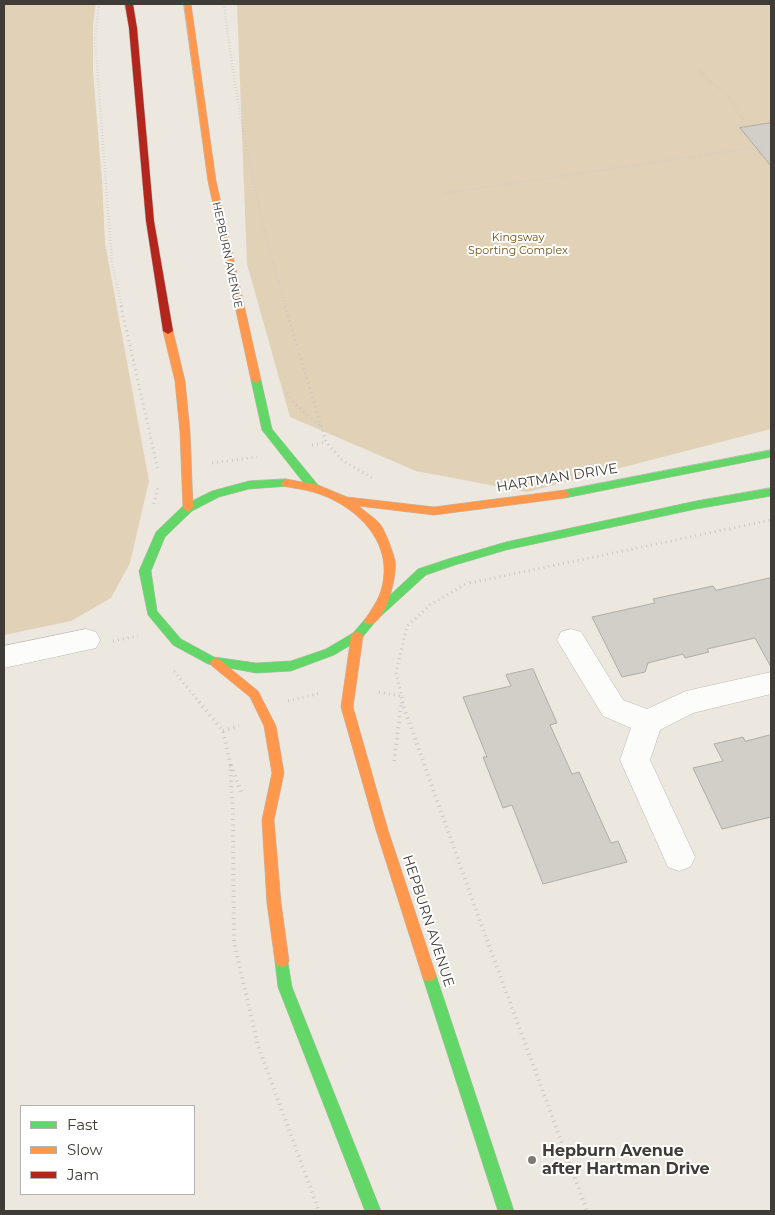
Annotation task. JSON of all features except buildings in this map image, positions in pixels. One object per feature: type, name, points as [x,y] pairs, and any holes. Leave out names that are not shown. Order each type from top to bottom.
[{"type":"main road","points":[[129,4],[133,28],[150,222],[166,322],[180,381],[188,508]]},
{"type":"main road","name":"HEPBURN AVENUE","points":[[187,4],[212,181],[267,430],[314,488]]},
{"type":"main road","name":"HARTMAN DRIVE","points":[[346,501],[434,511],[576,492],[771,453]]},
{"type":"main road","points":[[373,1211],[285,987],[274,903],[268,820],[278,773],[270,726],[254,694],[212,661],[177,642],[152,612],[145,571],[160,534],[188,508],[216,494],[249,485],[286,483],[314,488],[346,501],[376,527],[390,561],[388,587],[377,613]]},
{"type":"main road","points":[[212,661],[256,668],[291,666],[330,652],[356,636],[377,613],[422,572],[506,546],[696,505],[771,492]]},
{"type":"main road","name":"HEPBURN AVENUE","points":[[356,636],[347,707],[382,830],[506,1211]]},
{"type":"street","points":[[4,657],[86,640]]},
{"type":"street","points":[[571,640],[613,708],[648,722]]},
{"type":"street","points":[[679,856],[635,760],[648,722],[686,703],[771,684]]},
{"type":"path","points":[[699,71],[729,97],[743,120],[741,126],[767,157],[771,166]]},
{"type":"path","points":[[446,193],[759,147]]},
{"type":"path","points":[[156,464],[209,463],[326,442]]},
{"type":"path","points":[[470,583],[771,520]]},
{"type":"path","points":[[86,640],[120,641],[146,634]]},
{"type":"path","points":[[223,731],[246,724],[262,710],[278,703],[316,694],[358,689],[400,696]]},
{"type":"green space","points":[[4,4],[96,4],[93,23],[93,72],[105,243],[149,481],[130,563],[111,598],[71,621],[4,635]]},
{"type":"green space","name":"Kingsway Sporting Complex","points":[[237,4],[771,4],[771,429],[527,492],[416,471],[290,417],[247,264]]},
{"type":"traffic: fast","points":[[256,380],[267,430],[314,488]]},
{"type":"traffic: fast","points":[[565,494],[771,453]]},
{"type":"traffic: fast","points":[[286,483],[249,485],[216,494],[188,508],[160,535],[145,571],[152,612],[177,642],[212,661],[256,668],[291,666],[330,652],[357,636],[370,621]]},
{"type":"traffic: fast","points":[[377,613],[422,572],[452,562],[506,546],[696,505],[771,492]]},
{"type":"traffic: fast","points":[[282,961],[285,987],[373,1211]]},
{"type":"traffic: fast","points":[[429,975],[506,1211]]},
{"type":"traffic: slow","points":[[187,4],[212,181],[256,380]]},
{"type":"traffic: slow","points":[[168,331],[180,381],[185,432],[188,508]]},
{"type":"traffic: slow","points":[[286,483],[314,488],[346,501],[376,527],[390,561],[388,587],[377,613],[370,621]]},
{"type":"traffic: slow","points":[[346,501],[434,511],[565,494]]},
{"type":"traffic: slow","points":[[357,636],[347,707],[382,830],[429,975]]},
{"type":"traffic: slow","points":[[216,663],[254,694],[270,726],[278,773],[268,820],[274,903],[282,961]]},
{"type":"traffic: jam","points":[[129,4],[133,28],[150,221],[168,331]]},
{"type":"place","name":"Hepburn Avenue after Hartman Drive","points":[[532,1160]]}]
